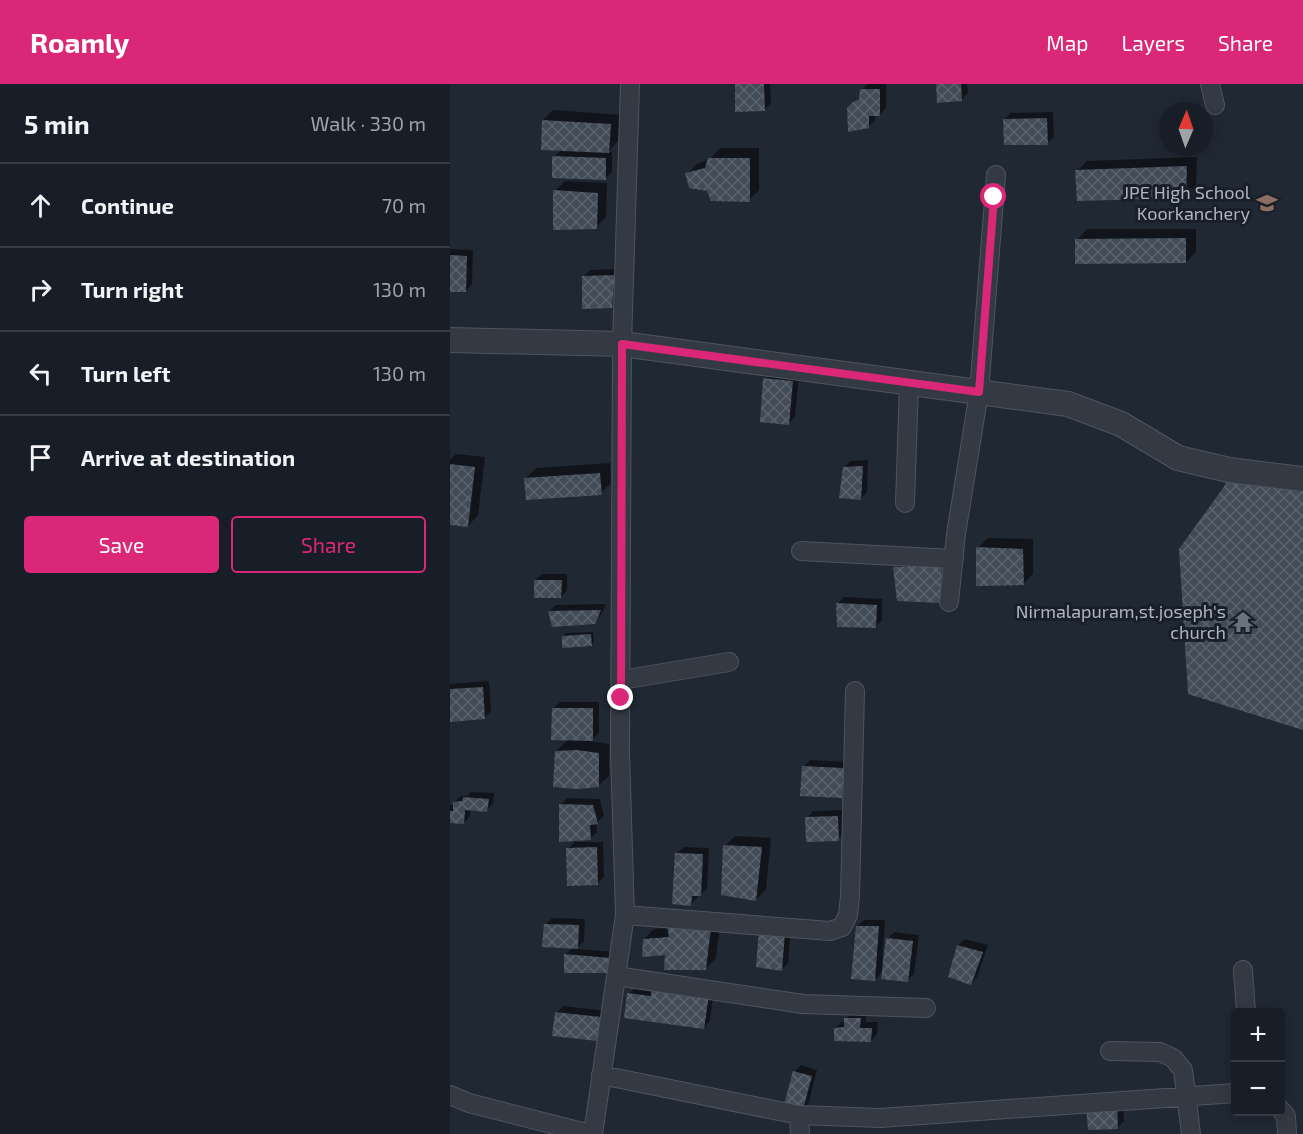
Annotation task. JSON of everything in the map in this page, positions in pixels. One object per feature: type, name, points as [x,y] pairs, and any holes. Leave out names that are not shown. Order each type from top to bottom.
[{"type":"street","points":[[450,1095],[469,1103],[592,1134],[625,915],[620,753],[622,344],[630,84]]},
{"type":"street","points":[[1210,84],[1215,105]]},
{"type":"street","points":[[949,602],[979,392],[996,175]]},
{"type":"street","points":[[450,340],[622,344],[1068,404],[1121,424],[1178,458],[1229,470],[1303,479]]},
{"type":"street","points":[[905,503],[909,384]]},
{"type":"street","points":[[801,551],[954,559]]},
{"type":"street","points":[[621,680],[729,663]]},
{"type":"street","points":[[625,915],[830,931],[842,927],[848,915],[850,896],[855,691]]},
{"type":"street","points":[[1243,970],[1246,1008]]},
{"type":"street","points":[[616,976],[803,1004],[926,1008]]},
{"type":"street","points":[[1110,1051],[1160,1052],[1173,1058],[1183,1070],[1191,1134]]},
{"type":"street","points":[[601,1075],[799,1116],[880,1118],[1231,1094]]},
{"type":"street","points":[[1285,1115],[1287,1134]]},
{"type":"street","points":[[799,1116],[800,1134]]},
{"type":"building","points":[[735,84],[764,84],[765,111],[735,112]]},
{"type":"building","points":[[936,84],[961,84],[962,101],[937,103]]},
{"type":"building","points":[[860,89],[880,89],[880,116],[869,116],[869,128],[848,132],[847,108],[859,99]]},
{"type":"building","points":[[1047,118],[1048,145],[1004,145],[1003,119]]},
{"type":"building","points":[[542,120],[611,124],[609,153],[541,150]]},
{"type":"building","points":[[552,156],[606,158],[606,180],[552,178]]},
{"type":"building","points":[[708,158],[750,158],[750,202],[711,201],[707,191],[689,188],[685,173],[705,168]]},
{"type":"building","points":[[1187,166],[1186,198],[1077,201],[1075,170]]},
{"type":"building","points":[[553,190],[598,193],[597,229],[553,230]]},
{"type":"building","points":[[1186,238],[1186,263],[1075,264],[1075,239]]},
{"type":"building","points":[[450,255],[467,256],[466,292],[450,292]]},
{"type":"building","points":[[615,275],[612,308],[582,309],[582,276]]},
{"type":"building","points":[[763,378],[793,381],[789,425],[760,422]]},
{"type":"building","points":[[450,464],[475,467],[468,527],[450,525]]},
{"type":"building","points":[[863,466],[861,500],[839,498],[843,467]]},
{"type":"building","points":[[600,473],[602,495],[526,500],[524,478]]},
{"type":"building","name":"Nirmalapuram,st.joseph's church","points":[[1228,481],[1303,492],[1303,730],[1188,694],[1179,549]]},
{"type":"building","points":[[976,547],[1023,549],[1024,585],[976,586]]},
{"type":"building","points":[[942,565],[941,603],[897,601],[893,567]]},
{"type":"building","points":[[534,580],[562,580],[561,598],[534,598]]},
{"type":"building","points":[[836,603],[877,605],[876,628],[837,627]]},
{"type":"building","points":[[601,610],[595,624],[552,627],[548,611]]},
{"type":"building","points":[[591,634],[592,646],[562,648],[562,636]]},
{"type":"building","points":[[483,687],[485,719],[450,722],[450,689]]},
{"type":"building","points":[[552,708],[593,708],[593,741],[551,740]]},
{"type":"building","points":[[577,750],[599,753],[599,787],[577,789],[553,787],[555,751]]},
{"type":"building","points":[[802,766],[844,768],[842,798],[800,796]]},
{"type":"building","points":[[463,797],[489,799],[487,812],[465,810],[464,824],[450,823],[453,802],[462,801]]},
{"type":"building","points":[[559,804],[593,805],[598,824],[590,825],[591,840],[559,842]]},
{"type":"building","points":[[838,816],[839,841],[806,842],[805,817]]},
{"type":"building","points":[[723,845],[762,847],[756,901],[721,895]]},
{"type":"building","points":[[597,847],[598,885],[567,886],[566,848]]},
{"type":"building","points":[[675,853],[703,854],[701,896],[692,896],[691,906],[672,904]]},
{"type":"building","points":[[544,924],[579,925],[578,949],[542,947]]},
{"type":"building","points":[[667,926],[711,927],[706,970],[664,970],[665,955],[642,957],[643,939],[669,937]]},
{"type":"building","points":[[856,926],[879,926],[875,981],[851,979]]},
{"type":"building","points":[[759,930],[785,932],[782,971],[756,967]]},
{"type":"building","points":[[886,938],[913,941],[908,982],[881,979]]},
{"type":"building","points":[[957,945],[983,952],[971,985],[948,977]]},
{"type":"building","points":[[564,954],[610,958],[608,973],[564,973]]},
{"type":"building","points":[[652,987],[709,994],[704,1029],[624,1018],[627,993],[651,996]]},
{"type":"building","points":[[555,1012],[601,1017],[598,1041],[552,1036]]},
{"type":"building","points":[[844,1018],[861,1018],[860,1028],[872,1028],[871,1042],[834,1041],[834,1028],[844,1027]]},
{"type":"building","points":[[793,1071],[812,1076],[802,1113],[783,1108]]},
{"type":"building","points":[[1117,1102],[1118,1129],[1088,1130],[1086,1105]]},
{"type":"place","name":"JPE High School Koorkanchery","points":[[1267,203]]},
{"type":"place","name":"Nirmalapuram,st.joseph's church","points":[[1243,622]]},
{"type":"route","points":[[621,698],[622,344],[979,392],[994,197]]}]
